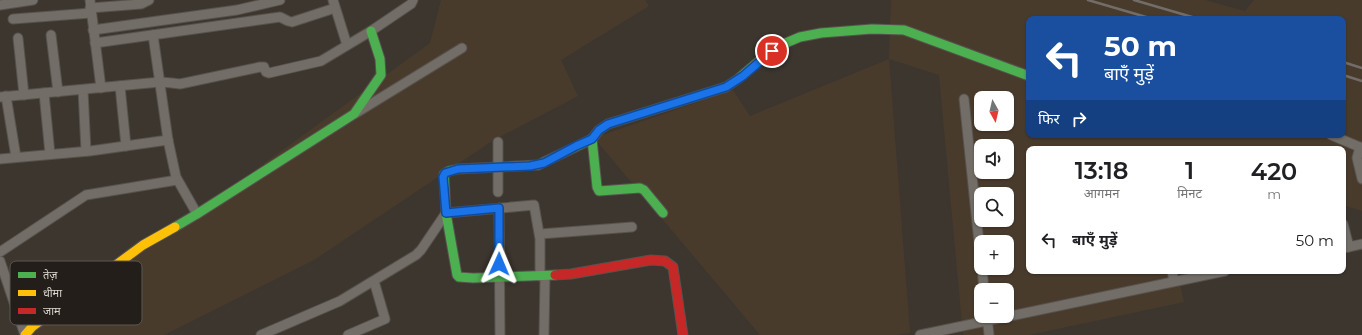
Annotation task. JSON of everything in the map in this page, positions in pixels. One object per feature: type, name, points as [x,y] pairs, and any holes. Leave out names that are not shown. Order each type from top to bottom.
[{"type":"street","points":[[0,5],[33,0]]},
{"type":"street","points":[[13,19],[90,7],[141,4],[149,0]]},
{"type":"street","points":[[93,30],[237,10],[280,0]]},
{"type":"street","points":[[16,157],[3,97],[160,82],[180,84],[262,67],[269,73],[317,62],[371,31],[411,4],[413,0]]},
{"type":"street","points":[[95,44],[280,17],[292,22],[334,4],[346,45]]},
{"type":"street","points":[[90,7],[101,88]]},
{"type":"street","points":[[683,335],[673,267],[665,261],[651,260],[571,274],[542,276],[473,278],[457,275],[446,213],[443,177],[445,173],[458,169],[530,166],[544,163],[592,139],[599,130],[608,124],[726,87],[743,76],[772,51],[788,41],[820,32],[883,28],[904,30],[1026,75]]},
{"type":"street","points":[[354,114],[382,73],[381,64],[371,31]]},
{"type":"street","points":[[51,35],[58,92]]},
{"type":"street","points":[[153,35],[168,140],[177,180],[198,214]]},
{"type":"street","points":[[18,38],[24,95]]},
{"type":"street","points":[[121,261],[143,245],[198,214],[354,114],[462,48]]},
{"type":"street","points":[[120,86],[126,146]]},
{"type":"street","points":[[83,90],[86,151]]},
{"type":"street","points":[[44,93],[50,154]]},
{"type":"street","points":[[964,99],[978,235]]},
{"type":"street","points":[[1338,138],[1361,147],[1358,158],[1362,179]]},
{"type":"street","points":[[592,139],[597,187],[599,191],[640,188],[644,190],[663,213]]},
{"type":"street","points":[[0,158],[86,151],[168,140]]},
{"type":"street","points":[[498,142],[498,192]]},
{"type":"street","points":[[0,252],[86,195],[177,180]]},
{"type":"street","points":[[446,213],[534,205],[540,234],[544,335]]},
{"type":"street","points":[[499,208],[500,335]]},
{"type":"street","points":[[261,335],[340,301],[416,255],[446,213]]},
{"type":"street","points":[[540,234],[632,227]]},
{"type":"street","points":[[1346,248],[1362,244]]},
{"type":"street","points":[[0,261],[10,287]]},
{"type":"street","points":[[1173,274],[1174,281]]},
{"type":"street","points":[[1014,314],[1207,274]]},
{"type":"street","points":[[348,335],[385,319],[374,281]]},
{"type":"street","points":[[920,335],[974,322]]},
{"type":"street","points":[[988,323],[989,335]]},
{"type":"street","points":[[22,325],[25,335]]},
{"type":"street","points":[[25,335],[35,325]]},
{"type":"shaded area","points":[[441,0],[645,0],[649,6],[561,60],[578,96],[492,141],[314,260],[164,335],[28,335],[42,325],[142,325],[142,261],[130,261],[430,43]]},
{"type":"shaded area","points":[[891,0],[1205,0],[1245,11],[1254,0],[1362,0],[1362,211],[1346,206],[1346,146],[1026,146],[1026,274],[1178,274],[1184,302],[1029,335],[963,335],[939,75],[889,59]]},
{"type":"shaded area","points":[[889,59],[910,333],[896,335],[760,335],[594,138],[733,90],[750,116]]},
{"type":"railway","points":[[1088,0],[1143,16]]},
{"type":"railway","points":[[1134,0],[1189,16]]},
{"type":"railway","points":[[1346,63],[1362,68]]},
{"type":"railway","points":[[1346,76],[1362,81]]},
{"type":"traffic: fast","points":[[663,213],[644,190],[640,188],[599,191],[597,187],[592,139],[599,130],[608,124],[726,87],[738,79],[771,51],[800,37],[821,33],[872,29],[904,30],[1026,75]]},
{"type":"traffic: fast","points":[[175,227],[354,114],[381,75],[380,59],[371,31]]},
{"type":"traffic: fast","points":[[555,275],[473,278],[459,277],[457,275],[446,213],[444,174],[458,169],[538,165],[592,139]]},
{"type":"traffic: slow","points":[[121,261],[143,245],[175,227]]},
{"type":"traffic: slow","points":[[25,335],[35,325]]},
{"type":"traffic: jam","points":[[555,275],[571,274],[651,260],[665,261],[673,267],[683,335]]},
{"type":"route","points":[[499,264],[499,208],[446,213],[443,177],[445,173],[458,169],[530,166],[544,163],[592,139],[599,130],[608,124],[726,87],[743,76],[772,51]]}]
